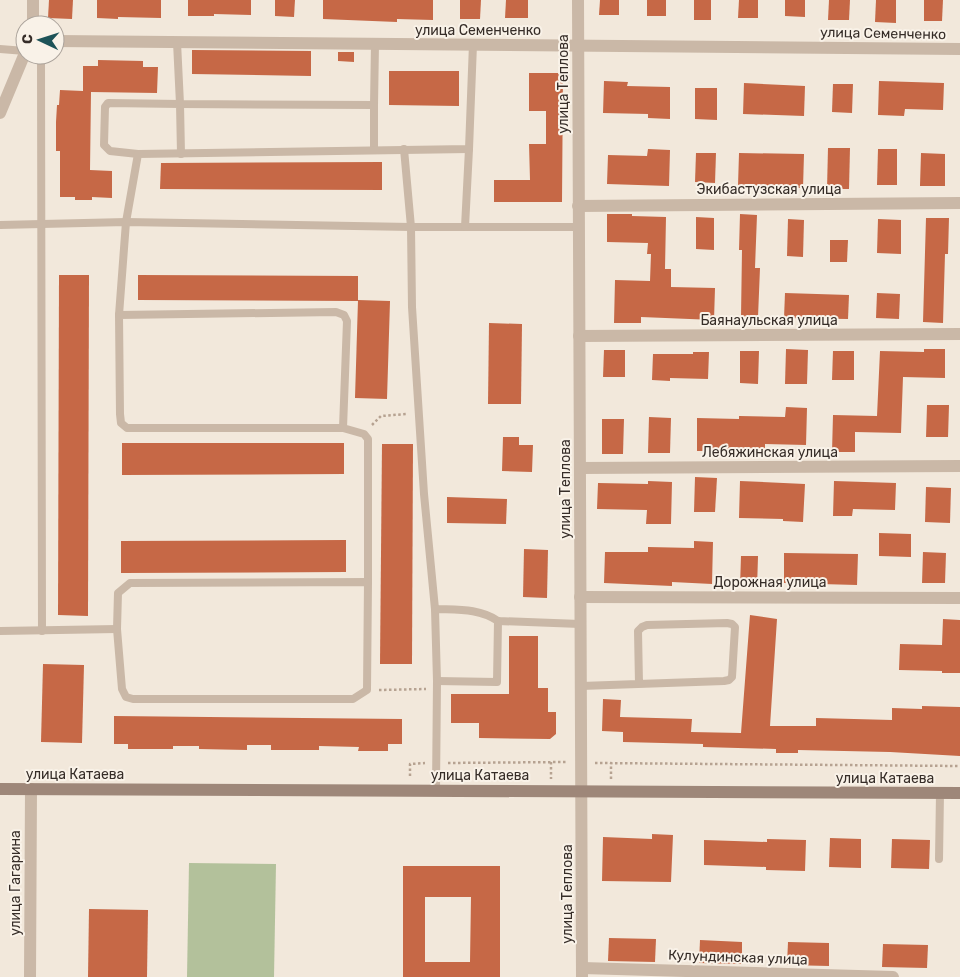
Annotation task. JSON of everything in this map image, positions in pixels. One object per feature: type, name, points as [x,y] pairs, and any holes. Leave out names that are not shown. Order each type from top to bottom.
[{"type":"street","points":[[32,0],[33,15]]},
{"type":"street","name":"улица Теплова","points":[[578,0],[582,972]]},
{"type":"street","name":"улица Семенченко","points":[[65,41],[960,49]]},
{"type":"street","points":[[0,113],[20,65]]},
{"type":"street","name":"Экибастузская улица","points":[[578,206],[960,203]]},
{"type":"street","name":"Баянаульская улица","points":[[579,336],[960,334]]},
{"type":"street","name":"Лебяжинская улица","points":[[580,468],[960,466]]},
{"type":"street","name":"Дорожная улица","points":[[580,597],[960,598]]},
{"type":"street","name":"улица Катаева","points":[[0,789],[960,793]]},
{"type":"street","name":"улица Гагарина","points":[[30,977],[31,789]]},
{"type":"street","name":"Кулундинская улица","points":[[582,972],[893,977]]},
{"type":"lane","points":[[178,42],[181,154]]},
{"type":"lane","points":[[374,44],[374,150]]},
{"type":"lane","points":[[465,227],[473,44]]},
{"type":"lane","points":[[0,49],[15,51]]},
{"type":"lane","points":[[41,65],[42,631]]},
{"type":"lane","points":[[374,105],[108,103],[105,107],[104,145],[110,151],[138,154],[469,149]]},
{"type":"lane","points":[[404,149],[411,227],[412,307],[424,494],[435,609],[438,685],[436,790]]},
{"type":"lane","points":[[138,154],[126,222],[119,315],[121,423],[127,428],[342,428],[364,434],[368,440],[368,582],[367,690],[353,699],[133,699],[126,696],[122,689],[117,629],[118,593],[130,583],[368,582]]},
{"type":"lane","points":[[0,225],[126,222],[411,227],[579,227]]},
{"type":"lane","points":[[119,315],[336,312],[344,315],[347,321],[342,428]]},
{"type":"lane","points":[[435,609],[478,612],[489,615],[498,621],[580,624]]},
{"type":"lane","points":[[438,685],[497,682],[498,621]]},
{"type":"lane","points":[[581,686],[639,684],[729,680],[732,677],[735,627],[727,623],[647,625],[642,627],[638,631],[639,684]]},
{"type":"lane","points":[[0,631],[117,629]]},
{"type":"lane","points":[[939,859],[940,793]]},
{"type":"path","points":[[364,434],[381,416],[420,413]]},
{"type":"path","points":[[367,690],[438,685]]},
{"type":"path","points":[[410,790],[410,764],[581,762],[960,766]]},
{"type":"green space","points":[[189,863],[276,864],[274,977],[187,977]]},
{"type":"building","points":[[49,0],[73,0],[72,19],[65,19],[65,15],[48,15]]},
{"type":"building","points":[[97,0],[161,0],[161,18],[97,18]]},
{"type":"building","points":[[188,0],[251,0],[251,15],[214,14],[214,16],[188,16]]},
{"type":"building","points":[[275,0],[295,0],[294,17],[275,16]]},
{"type":"building","points":[[323,0],[433,0],[433,20],[397,19],[397,22],[323,19]]},
{"type":"building","points":[[460,0],[481,0],[480,19],[460,19]]},
{"type":"building","points":[[506,0],[528,0],[528,18],[505,18]]},
{"type":"building","points":[[600,0],[619,0],[619,15],[599,15]]},
{"type":"building","points":[[647,0],[666,0],[666,16],[647,16]]},
{"type":"building","points":[[694,0],[711,0],[711,20],[694,20]]},
{"type":"building","points":[[739,0],[758,0],[758,18],[738,18]]},
{"type":"building","points":[[785,0],[805,0],[805,17],[785,16]]},
{"type":"building","points":[[829,0],[850,0],[849,20],[828,20]]},
{"type":"building","points":[[876,0],[896,0],[896,23],[875,22]]},
{"type":"building","points":[[924,0],[943,0],[942,21],[924,21]]},
{"type":"building","points":[[192,50],[311,51],[311,76],[192,74]]},
{"type":"building","points":[[338,52],[354,52],[354,62],[338,61]]},
{"type":"building","points":[[98,60],[143,61],[143,67],[158,67],[157,93],[91,92],[90,170],[112,171],[112,198],[92,197],[92,200],[75,200],[75,197],[60,197],[60,151],[56,151],[56,122],[60,90],[83,91],[83,66],[98,66]]},
{"type":"building","points":[[389,71],[459,71],[459,106],[389,105]]},
{"type":"building","points":[[529,73],[563,73],[562,202],[494,202],[494,180],[530,180],[529,144],[546,144],[546,111],[529,111]]},
{"type":"building","points":[[604,81],[628,82],[627,86],[670,87],[670,119],[648,118],[648,114],[603,113]]},
{"type":"building","points":[[879,81],[944,83],[943,110],[905,109],[904,116],[878,115]]},
{"type":"building","points":[[744,83],[805,86],[804,116],[743,114]]},
{"type":"building","points":[[833,84],[853,84],[852,113],[832,112]]},
{"type":"building","points":[[695,88],[717,88],[717,120],[695,119]]},
{"type":"building","points":[[828,148],[850,148],[849,189],[827,189]]},
{"type":"building","points":[[648,149],[670,150],[669,186],[607,184],[608,155],[647,156]]},
{"type":"building","points":[[878,149],[897,149],[897,185],[877,185]]},
{"type":"building","points":[[696,153],[716,153],[715,183],[695,182]]},
{"type":"building","points":[[739,153],[804,154],[803,188],[738,185]]},
{"type":"building","points":[[921,153],[945,154],[945,186],[920,186]]},
{"type":"building","points":[[382,162],[382,190],[160,189],[161,163]]},
{"type":"building","points":[[607,214],[666,217],[665,269],[671,269],[671,287],[715,288],[714,320],[641,317],[641,323],[614,323],[615,280],[650,281],[651,254],[647,254],[648,243],[607,242]]},
{"type":"building","points":[[740,214],[757,215],[755,268],[760,268],[758,317],[741,317],[742,250],[739,250]]},
{"type":"building","points":[[696,217],[714,218],[714,250],[696,249]]},
{"type":"building","points":[[926,218],[949,218],[948,254],[945,254],[943,323],[923,322]]},
{"type":"building","points":[[788,219],[804,220],[803,257],[787,256]]},
{"type":"building","points":[[878,219],[901,220],[901,254],[877,253]]},
{"type":"building","points":[[830,240],[848,240],[847,262],[830,262]]},
{"type":"building","points":[[59,275],[89,275],[88,616],[58,615]]},
{"type":"building","points":[[138,275],[358,276],[358,301],[138,300]]},
{"type":"building","points":[[785,293],[849,295],[848,319],[784,318]]},
{"type":"building","points":[[877,293],[900,294],[899,319],[876,318]]},
{"type":"building","points":[[358,300],[390,301],[387,399],[355,398]]},
{"type":"building","points":[[489,323],[522,324],[521,404],[488,404]]},
{"type":"building","points":[[786,349],[808,350],[807,384],[785,384]]},
{"type":"building","points":[[924,349],[945,349],[945,378],[903,377],[901,433],[855,432],[855,452],[832,452],[833,415],[877,416],[880,351],[924,352]]},
{"type":"building","points":[[604,350],[625,350],[625,377],[603,377]]},
{"type":"building","points":[[740,351],[759,351],[758,384],[740,383]]},
{"type":"building","points":[[833,351],[854,351],[854,380],[832,380]]},
{"type":"building","points":[[693,352],[709,352],[708,379],[670,378],[670,381],[652,380],[653,354],[693,354]]},
{"type":"building","points":[[927,405],[949,405],[948,437],[926,437]]},
{"type":"building","points":[[786,407],[807,408],[806,445],[765,444],[765,450],[718,449],[718,451],[697,451],[697,418],[739,419],[739,416],[785,417]]},
{"type":"building","points":[[649,417],[671,418],[670,453],[648,453]]},
{"type":"building","points":[[602,419],[624,419],[623,454],[602,454]]},
{"type":"building","points":[[503,437],[519,437],[519,445],[533,445],[532,472],[502,471]]},
{"type":"building","points":[[122,443],[344,443],[344,474],[122,475]]},
{"type":"building","points":[[382,444],[413,444],[412,664],[380,664]]},
{"type":"building","points":[[695,477],[717,478],[715,512],[694,512]]},
{"type":"building","points":[[648,481],[672,482],[671,524],[646,524],[647,510],[597,509],[598,483],[648,484]]},
{"type":"building","points":[[740,481],[805,484],[803,522],[783,521],[783,519],[739,518]]},
{"type":"building","points":[[834,481],[896,483],[895,510],[853,509],[852,516],[833,516]]},
{"type":"building","points":[[926,487],[951,488],[950,523],[925,522]]},
{"type":"building","points":[[447,497],[507,499],[506,524],[447,523]]},
{"type":"building","points":[[879,533],[911,534],[911,557],[879,556]]},
{"type":"building","points":[[346,540],[346,572],[121,573],[121,541]]},
{"type":"building","points":[[694,541],[713,542],[712,584],[672,582],[672,586],[604,583],[605,552],[648,552],[648,547],[694,548]]},
{"type":"building","points":[[524,549],[548,550],[547,598],[523,597]]},
{"type":"building","points":[[923,552],[946,553],[945,583],[922,583]]},
{"type":"building","points":[[784,553],[858,554],[857,585],[784,583]]},
{"type":"building","points":[[741,556],[758,556],[757,588],[740,587]]},
{"type":"building","points":[[750,615],[777,619],[770,726],[816,726],[816,718],[892,720],[892,708],[922,709],[922,706],[960,707],[960,756],[798,750],[798,753],[776,753],[776,749],[703,747],[703,744],[623,742],[623,732],[602,731],[603,699],[621,700],[620,717],[692,719],[691,732],[741,733]]},
{"type":"building","points":[[943,619],[960,620],[960,673],[899,670],[900,644],[942,645]]},
{"type":"building","points":[[509,636],[538,636],[538,688],[548,688],[548,712],[556,712],[556,734],[550,739],[479,738],[479,723],[451,723],[451,694],[509,694]]},
{"type":"building","points":[[43,664],[84,665],[82,743],[41,742]]},
{"type":"building","points":[[114,716],[402,719],[402,744],[388,744],[388,751],[358,751],[359,747],[319,746],[319,750],[271,750],[271,745],[247,745],[247,750],[199,749],[199,746],[173,746],[173,749],[128,749],[128,744],[114,744]]},
{"type":"building","points":[[652,834],[673,835],[671,882],[602,881],[603,837],[652,839]]},
{"type":"building","points":[[830,838],[861,839],[861,868],[829,867]]},
{"type":"building","points":[[767,839],[806,840],[805,871],[766,870],[766,867],[704,865],[704,840],[767,842]]},
{"type":"building","points":[[892,839],[930,840],[929,869],[891,868]]},
{"type":"building","points":[[403,866],[500,866],[500,977],[403,977]],"holes":[[[425,897],[471,897],[470,962],[425,962]]]},
{"type":"building","points":[[89,909],[148,910],[147,977],[88,977]]},
{"type":"building","points":[[609,938],[656,939],[655,962],[608,961]]},
{"type":"building","points":[[700,940],[742,942],[742,964],[699,963]]},
{"type":"building","points":[[788,942],[829,943],[829,966],[787,965]]},
{"type":"building","points":[[883,944],[928,945],[927,968],[882,967]]}]
